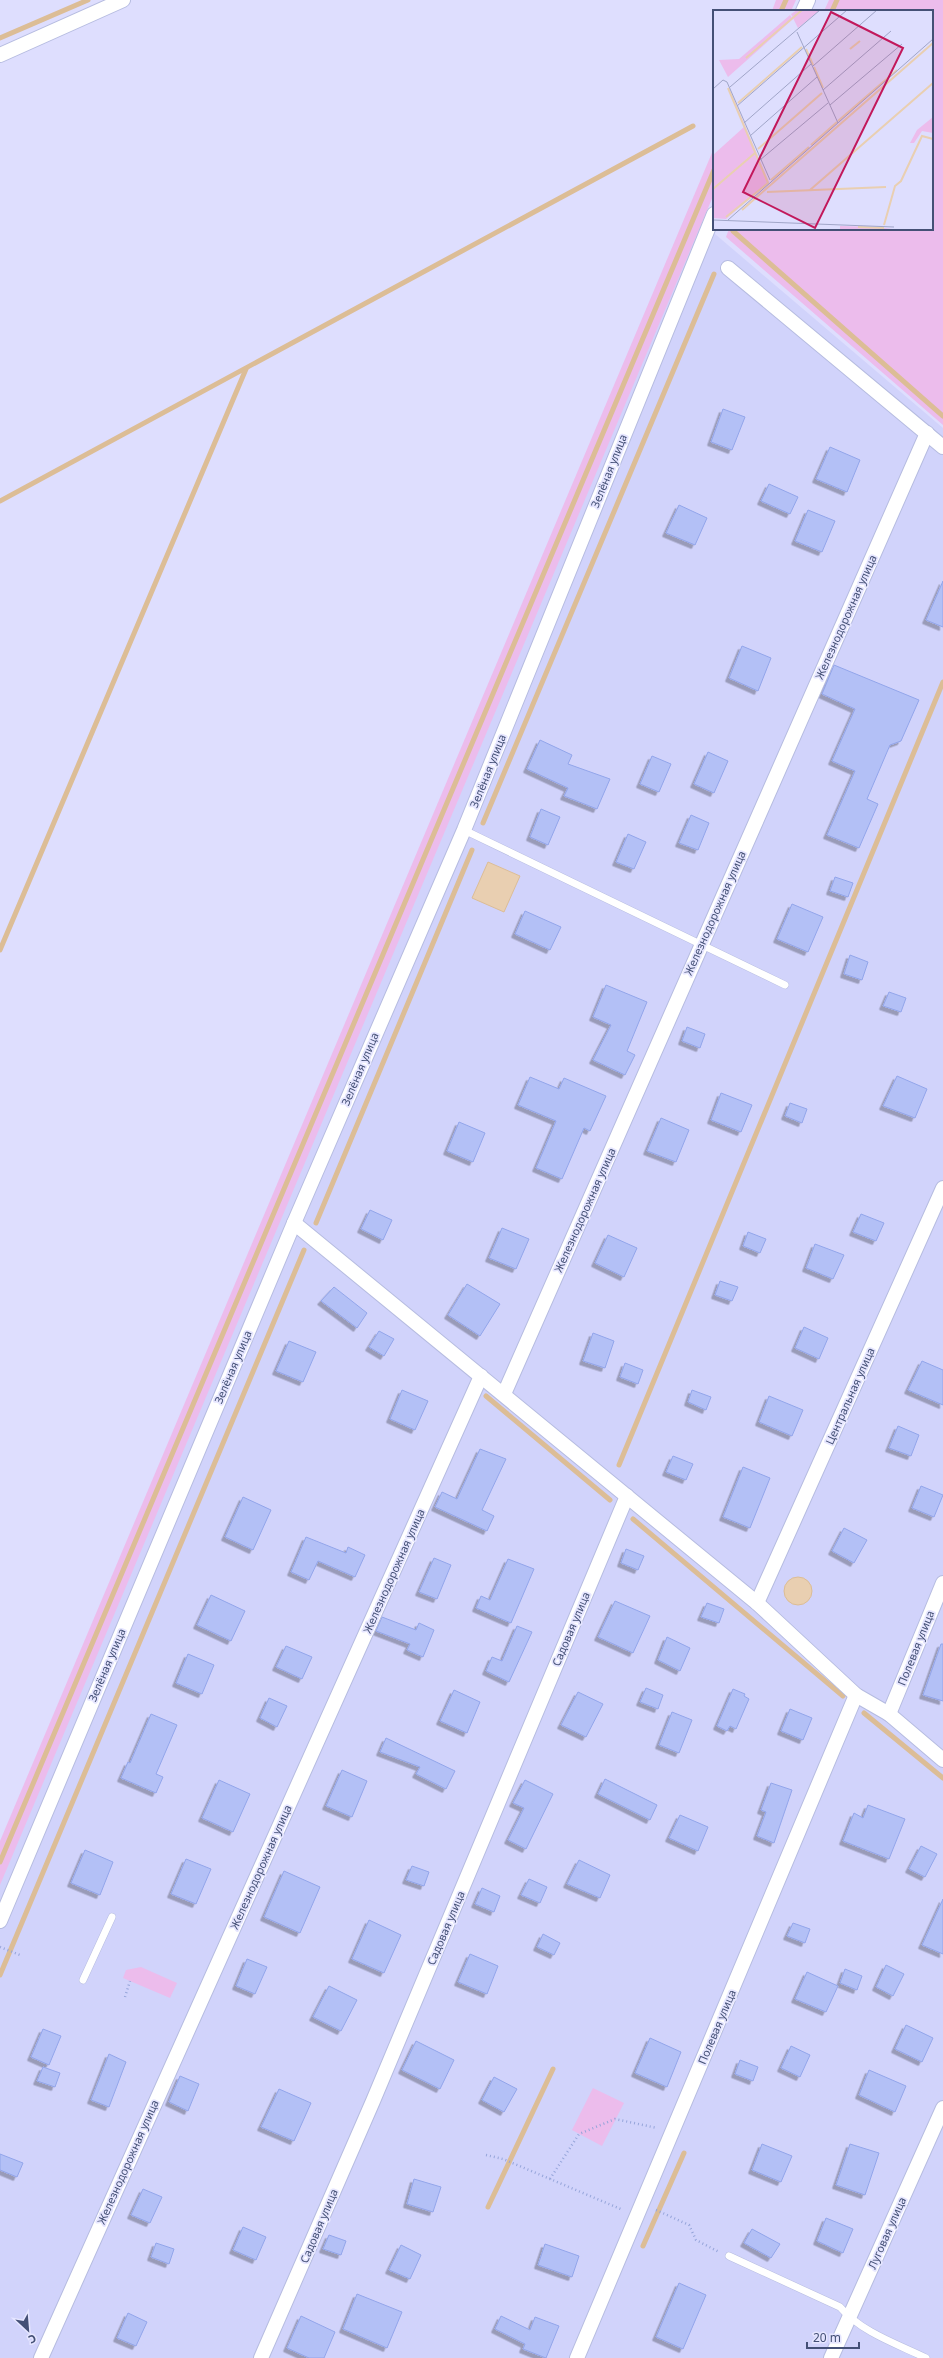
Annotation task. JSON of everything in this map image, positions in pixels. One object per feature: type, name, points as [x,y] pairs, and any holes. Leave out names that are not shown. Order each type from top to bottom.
[{"type":"street","points":[[0,55],[123,0]]},
{"type":"street","points":[[803,10],[808,0]]},
{"type":"street","name":"Зелёная улица","points":[[0,1921],[294,1223],[464,830],[713,216]]},
{"type":"street","points":[[728,268],[943,447]]},
{"type":"street","name":"Железнодорожная улица","points":[[504,1394],[927,433]]},
{"type":"street","name":"Центральная улица","points":[[757,1603],[943,1188]]},
{"type":"street","points":[[294,1223],[757,1603],[856,1695],[889,1714],[943,1760]]},
{"type":"street","name":"Железнодорожная улица","points":[[41,2358],[481,1376]]},
{"type":"street","name":"Садовая улица","points":[[261,2358],[373,2101],[627,1496]]},
{"type":"street","name":"Полевая улица","points":[[889,1714],[943,1583]]},
{"type":"street","name":"Полевая улица","points":[[577,2358],[674,2131],[856,1695]]},
{"type":"street","name":"Луговая улица","points":[[831,2358],[943,2108]]},
{"type":"lane","points":[[464,830],[785,985]]},
{"type":"lane","points":[[83,1980],[112,1917]]},
{"type":"lane","points":[[729,2256],[840,2307],[849,2318],[877,2334],[926,2358]]},
{"type":"path","points":[[0,1947],[20,1955]]},
{"type":"path","points":[[124,1997],[130,1981]]},
{"type":"path","points":[[550,2179],[579,2134],[615,2119],[674,2131]]},
{"type":"path","points":[[486,2155],[503,2159],[516,2166],[637,2216]]},
{"type":"path","points":[[652,2209],[689,2225],[696,2240],[729,2256]]},
{"type":"shaded area","points":[[776,0],[796,0],[791,10],[772,10]]},
{"type":"shaded area","points":[[829,0],[943,0],[943,425],[726,237],[729,230],[933,230],[933,10],[824,10]]},
{"type":"shaded area","points":[[713,150],[713,196],[0,1885],[0,1841]]},
{"type":"shaded area","points":[[688,211],[943,428],[943,2358],[0,2358],[0,1844]]},
{"type":"shaded area","points":[[488,862],[520,876],[504,912],[472,898]]},
{"type":"shaded area","points":[[798,1577],[808,1581],[812,1591],[808,1601],[798,1605],[788,1601],[784,1591],[788,1581]]},
{"type":"shaded area","points":[[141,1967],[177,1983],[170,1998],[123,1978],[126,1970]]},
{"type":"shaded area","points":[[593,2088],[624,2103],[602,2146],[572,2130]]},
{"type":"building","points":[[723,409],[745,417],[732,450],[711,442]]},
{"type":"building","points":[[830,447],[860,460],[847,492],[816,479]]},
{"type":"building","points":[[769,484],[798,497],[790,514],[761,501]]},
{"type":"building","points":[[679,505],[707,518],[695,545],[666,533]]},
{"type":"building","points":[[808,510],[835,521],[822,552],[795,541]]},
{"type":"building","points":[[943,581],[943,627],[926,620]]},
{"type":"building","points":[[742,646],[771,658],[758,691],[729,678]]},
{"type":"building","points":[[834,665],[919,700],[901,741],[890,745],[867,799],[878,804],[859,848],[827,835],[855,771],[832,761],[855,709],[822,694]]},
{"type":"building","points":[[540,740],[572,755],[568,764],[610,779],[597,809],[564,796],[568,788],[527,769]]},
{"type":"building","points":[[708,752],[728,761],[714,793],[694,784]]},
{"type":"building","points":[[652,756],[671,764],[659,792],[640,784]]},
{"type":"building","points":[[541,809],[560,817],[548,845],[530,837]]},
{"type":"building","points":[[691,815],[709,823],[698,850],[679,843]]},
{"type":"building","points":[[628,834],[646,842],[634,869],[616,862]]},
{"type":"building","points":[[835,877],[853,883],[848,897],[830,891]]},
{"type":"building","points":[[792,904],[823,917],[808,952],[777,939]]},
{"type":"building","points":[[525,911],[561,927],[550,950],[515,934]]},
{"type":"building","points":[[850,955],[868,962],[862,980],[844,974]]},
{"type":"building","points":[[606,985],[647,1002],[627,1051],[635,1055],[625,1075],[593,1060],[611,1025],[593,1017]]},
{"type":"building","points":[[889,992],[906,998],[901,1012],[883,1006]]},
{"type":"building","points":[[687,1027],[705,1034],[700,1048],[682,1041]]},
{"type":"building","points":[[897,1076],[927,1089],[915,1118],[883,1106]]},
{"type":"building","points":[[530,1077],[559,1089],[564,1078],[606,1096],[590,1131],[584,1128],[562,1179],[536,1168],[556,1121],[518,1105]]},
{"type":"building","points":[[721,1093],[752,1105],[741,1132],[711,1120]]},
{"type":"building","points":[[790,1103],[807,1109],[802,1123],[785,1116]]},
{"type":"building","points":[[661,1118],[689,1130],[676,1162],[647,1151]]},
{"type":"building","points":[[459,1122],[485,1133],[473,1162],[447,1151]]},
{"type":"building","points":[[370,1210],[392,1220],[383,1240],[361,1229]]},
{"type":"building","points":[[861,1214],[884,1223],[876,1241],[853,1232]]},
{"type":"building","points":[[502,1228],[529,1239],[516,1269],[489,1258]]},
{"type":"building","points":[[748,1232],[766,1239],[760,1253],[743,1246]]},
{"type":"building","points":[[608,1235],[637,1248],[624,1277],[595,1263]]},
{"type":"building","points":[[815,1244],[844,1255],[833,1279],[806,1268]]},
{"type":"building","points":[[720,1281],[738,1287],[732,1301],[715,1295]]},
{"type":"building","points":[[467,1284],[500,1304],[480,1336],[448,1315]]},
{"type":"building","points":[[334,1287],[367,1313],[357,1328],[321,1301]]},
{"type":"building","points":[[804,1327],[828,1338],[819,1359],[795,1348]]},
{"type":"building","points":[[379,1331],[394,1339],[384,1356],[369,1347]]},
{"type":"building","points":[[593,1333],[614,1341],[605,1368],[583,1361]]},
{"type":"building","points":[[289,1341],[316,1352],[303,1382],[276,1371]]},
{"type":"building","points":[[922,1361],[943,1370],[943,1405],[908,1390]]},
{"type":"building","points":[[625,1363],[643,1370],[638,1384],[620,1377]]},
{"type":"building","points":[[402,1390],[428,1401],[415,1430],[390,1419]]},
{"type":"building","points":[[692,1390],[711,1397],[706,1410],[688,1402]]},
{"type":"building","points":[[769,1396],[803,1410],[792,1436],[759,1422]]},
{"type":"building","points":[[898,1426],[919,1435],[911,1456],[889,1448]]},
{"type":"building","points":[[480,1449],[506,1459],[482,1510],[494,1516],[487,1531],[435,1507],[442,1492],[457,1499]]},
{"type":"building","points":[[673,1456],[693,1464],[686,1480],[666,1472]]},
{"type":"building","points":[[743,1467],[770,1478],[750,1528],[723,1517]]},
{"type":"building","points":[[921,1486],[943,1495],[934,1517],[912,1508]]},
{"type":"building","points":[[243,1497],[271,1510],[253,1550],[225,1537]]},
{"type":"building","points":[[844,1528],[867,1540],[854,1563],[832,1551]]},
{"type":"building","points":[[306,1537],[346,1553],[348,1547],[365,1555],[355,1577],[318,1561],[309,1580],[291,1572]]},
{"type":"building","points":[[626,1549],[644,1556],[638,1570],[621,1563]]},
{"type":"building","points":[[434,1558],[451,1565],[437,1599],[419,1592]]},
{"type":"building","points":[[508,1559],[534,1569],[511,1623],[476,1608],[481,1596],[490,1600]]},
{"type":"building","points":[[211,1595],[245,1611],[231,1641],[197,1625]]},
{"type":"building","points":[[615,1601],[650,1616],[633,1653],[598,1637]]},
{"type":"building","points":[[707,1603],[724,1609],[719,1623],[701,1617]]},
{"type":"building","points":[[382,1617],[416,1630],[419,1623],[434,1630],[423,1657],[407,1650],[410,1644],[376,1631]]},
{"type":"building","points":[[517,1626],[532,1632],[509,1682],[486,1671],[492,1657],[502,1661]]},
{"type":"building","points":[[667,1637],[690,1648],[680,1671],[658,1660]]},
{"type":"building","points":[[941,1644],[943,1644],[943,1701],[923,1695]]},
{"type":"building","points":[[286,1646],[312,1657],[302,1679],[276,1667]]},
{"type":"building","points":[[188,1654],[214,1665],[202,1694],[176,1683]]},
{"type":"building","points":[[646,1688],[663,1695],[658,1709],[640,1702]]},
{"type":"building","points":[[733,1689],[745,1694],[744,1696],[749,1699],[736,1729],[730,1726],[727,1731],[717,1726]]},
{"type":"building","points":[[454,1690],[480,1702],[467,1733],[440,1721]]},
{"type":"building","points":[[578,1692],[603,1704],[586,1737],[561,1725]]},
{"type":"building","points":[[269,1698],[287,1706],[277,1727],[260,1718]]},
{"type":"building","points":[[790,1709],[812,1718],[803,1740],[781,1731]]},
{"type":"building","points":[[672,1712],[692,1720],[679,1753],[659,1745]]},
{"type":"building","points":[[151,1714],[177,1725],[156,1774],[163,1777],[156,1793],[121,1778],[128,1762],[130,1763]]},
{"type":"building","points":[[386,1738],[455,1771],[446,1789],[416,1774],[420,1767],[380,1752]]},
{"type":"building","points":[[342,1770],[367,1781],[352,1817],[326,1806]]},
{"type":"building","points":[[605,1779],[657,1805],[650,1820],[598,1794]]},
{"type":"building","points":[[219,1780],[250,1794],[233,1832],[202,1818]]},
{"type":"building","points":[[525,1780],[553,1794],[526,1849],[508,1840],[524,1808],[513,1803]]},
{"type":"building","points":[[771,1783],[792,1790],[774,1843],[757,1836],[766,1812],[761,1810]]},
{"type":"building","points":[[868,1805],[905,1819],[889,1859],[843,1841],[854,1813],[863,1818]]},
{"type":"building","points":[[680,1815],[708,1827],[698,1851],[669,1838]]},
{"type":"building","points":[[921,1846],[937,1854],[925,1877],[909,1869]]},
{"type":"building","points":[[85,1850],[113,1862],[100,1895],[71,1883]]},
{"type":"building","points":[[186,1859],[211,1869],[196,1904],[171,1894]]},
{"type":"building","points":[[579,1860],[610,1875],[600,1898],[567,1884]]},
{"type":"building","points":[[412,1866],[429,1872],[424,1886],[406,1880]]},
{"type":"building","points":[[284,1871],[320,1887],[300,1933],[264,1917]]},
{"type":"building","points":[[529,1879],[547,1887],[540,1903],[521,1895]]},
{"type":"building","points":[[482,1888],[500,1896],[494,1912],[475,1904]]},
{"type":"building","points":[[943,1899],[943,1954],[922,1945]]},
{"type":"building","points":[[369,1920],[401,1935],[384,1973],[352,1959]]},
{"type":"building","points":[[793,1923],[810,1929],[805,1943],[787,1936]]},
{"type":"building","points":[[543,1934],[560,1943],[554,1955],[537,1947]]},
{"type":"building","points":[[470,1954],[498,1966],[487,1994],[458,1982]]},
{"type":"building","points":[[247,1959],[267,1967],[255,1994],[236,1986]]},
{"type":"building","points":[[886,1965],[904,1974],[893,1996],[876,1987]]},
{"type":"building","points":[[845,1969],[862,1976],[857,1990],[840,1983]]},
{"type":"building","points":[[807,1972],[838,1986],[826,2012],[795,1999]]},
{"type":"building","points":[[329,1986],[357,2000],[341,2031],[313,2017]]},
{"type":"building","points":[[906,2025],[933,2038],[922,2062],[895,2049]]},
{"type":"building","points":[[43,2029],[61,2036],[49,2065],[31,2057]]},
{"type":"building","points":[[650,2038],[681,2052],[667,2087],[635,2073]]},
{"type":"building","points":[[416,2041],[454,2060],[440,2089],[402,2070]]},
{"type":"building","points":[[791,2046],[810,2055],[800,2077],[781,2068]]},
{"type":"building","points":[[109,2054],[126,2062],[109,2107],[91,2100]]},
{"type":"building","points":[[740,2060],[758,2067],[753,2081],[735,2074]]},
{"type":"building","points":[[43,2067],[60,2073],[55,2087],[37,2081]]},
{"type":"building","points":[[869,2070],[906,2086],[895,2112],[859,2095]]},
{"type":"building","points":[[180,2076],[199,2084],[188,2111],[169,2102]]},
{"type":"building","points":[[494,2077],[517,2089],[504,2112],[482,2100]]},
{"type":"building","points":[[279,2089],[311,2103],[294,2141],[261,2127]]},
{"type":"building","points":[[762,2144],[792,2156],[781,2182],[752,2170]]},
{"type":"building","points":[[850,2144],[879,2153],[865,2195],[836,2185]]},
{"type":"building","points":[[0,2154],[23,2163],[17,2177],[0,2170]]},
{"type":"building","points":[[414,2179],[441,2187],[433,2212],[407,2204]]},
{"type":"building","points":[[143,2189],[162,2197],[150,2223],[131,2215]]},
{"type":"building","points":[[826,2218],[853,2229],[843,2253],[817,2241]]},
{"type":"building","points":[[243,2227],[266,2237],[256,2260],[233,2250]]},
{"type":"building","points":[[752,2229],[780,2244],[771,2258],[744,2243]]},
{"type":"building","points":[[329,2235],[346,2241],[341,2255],[323,2249]]},
{"type":"building","points":[[156,2243],[174,2249],[169,2264],[151,2257]]},
{"type":"building","points":[[545,2244],[579,2256],[572,2277],[538,2265]]},
{"type":"building","points":[[401,2245],[421,2255],[410,2279],[389,2270]]},
{"type":"building","points":[[679,2283],[706,2295],[683,2349],[656,2337]]},
{"type":"building","points":[[357,2294],[402,2312],[387,2348],[343,2329]]},
{"type":"building","points":[[128,2313],[147,2322],[136,2346],[117,2338]]},
{"type":"building","points":[[301,2316],[335,2332],[324,2358],[309,2358],[287,2348]]},
{"type":"building","points":[[501,2316],[530,2330],[535,2317],[559,2326],[546,2358],[523,2349],[525,2344],[495,2329]]},
{"type":"waterway","points":[[0,38],[88,0]]},
{"type":"waterway","points":[[781,10],[786,0]]},
{"type":"waterway","points":[[832,10],[837,0]]},
{"type":"waterway","points":[[0,501],[693,126]]},
{"type":"waterway","points":[[0,1862],[713,172]]},
{"type":"waterway","points":[[734,230],[943,416]]},
{"type":"waterway","points":[[483,823],[714,274]]},
{"type":"waterway","points":[[0,950],[246,369]]},
{"type":"waterway","points":[[619,1465],[943,682]]},
{"type":"waterway","points":[[316,1223],[472,850]]},
{"type":"waterway","points":[[0,1975],[304,1250]]},
{"type":"waterway","points":[[486,1396],[610,1500]]},
{"type":"waterway","points":[[633,1519],[843,1696]]},
{"type":"waterway","points":[[864,1713],[943,1778]]},
{"type":"waterway","points":[[488,2207],[553,2069]]},
{"type":"waterway","points":[[643,2246],[684,2153]]}]
